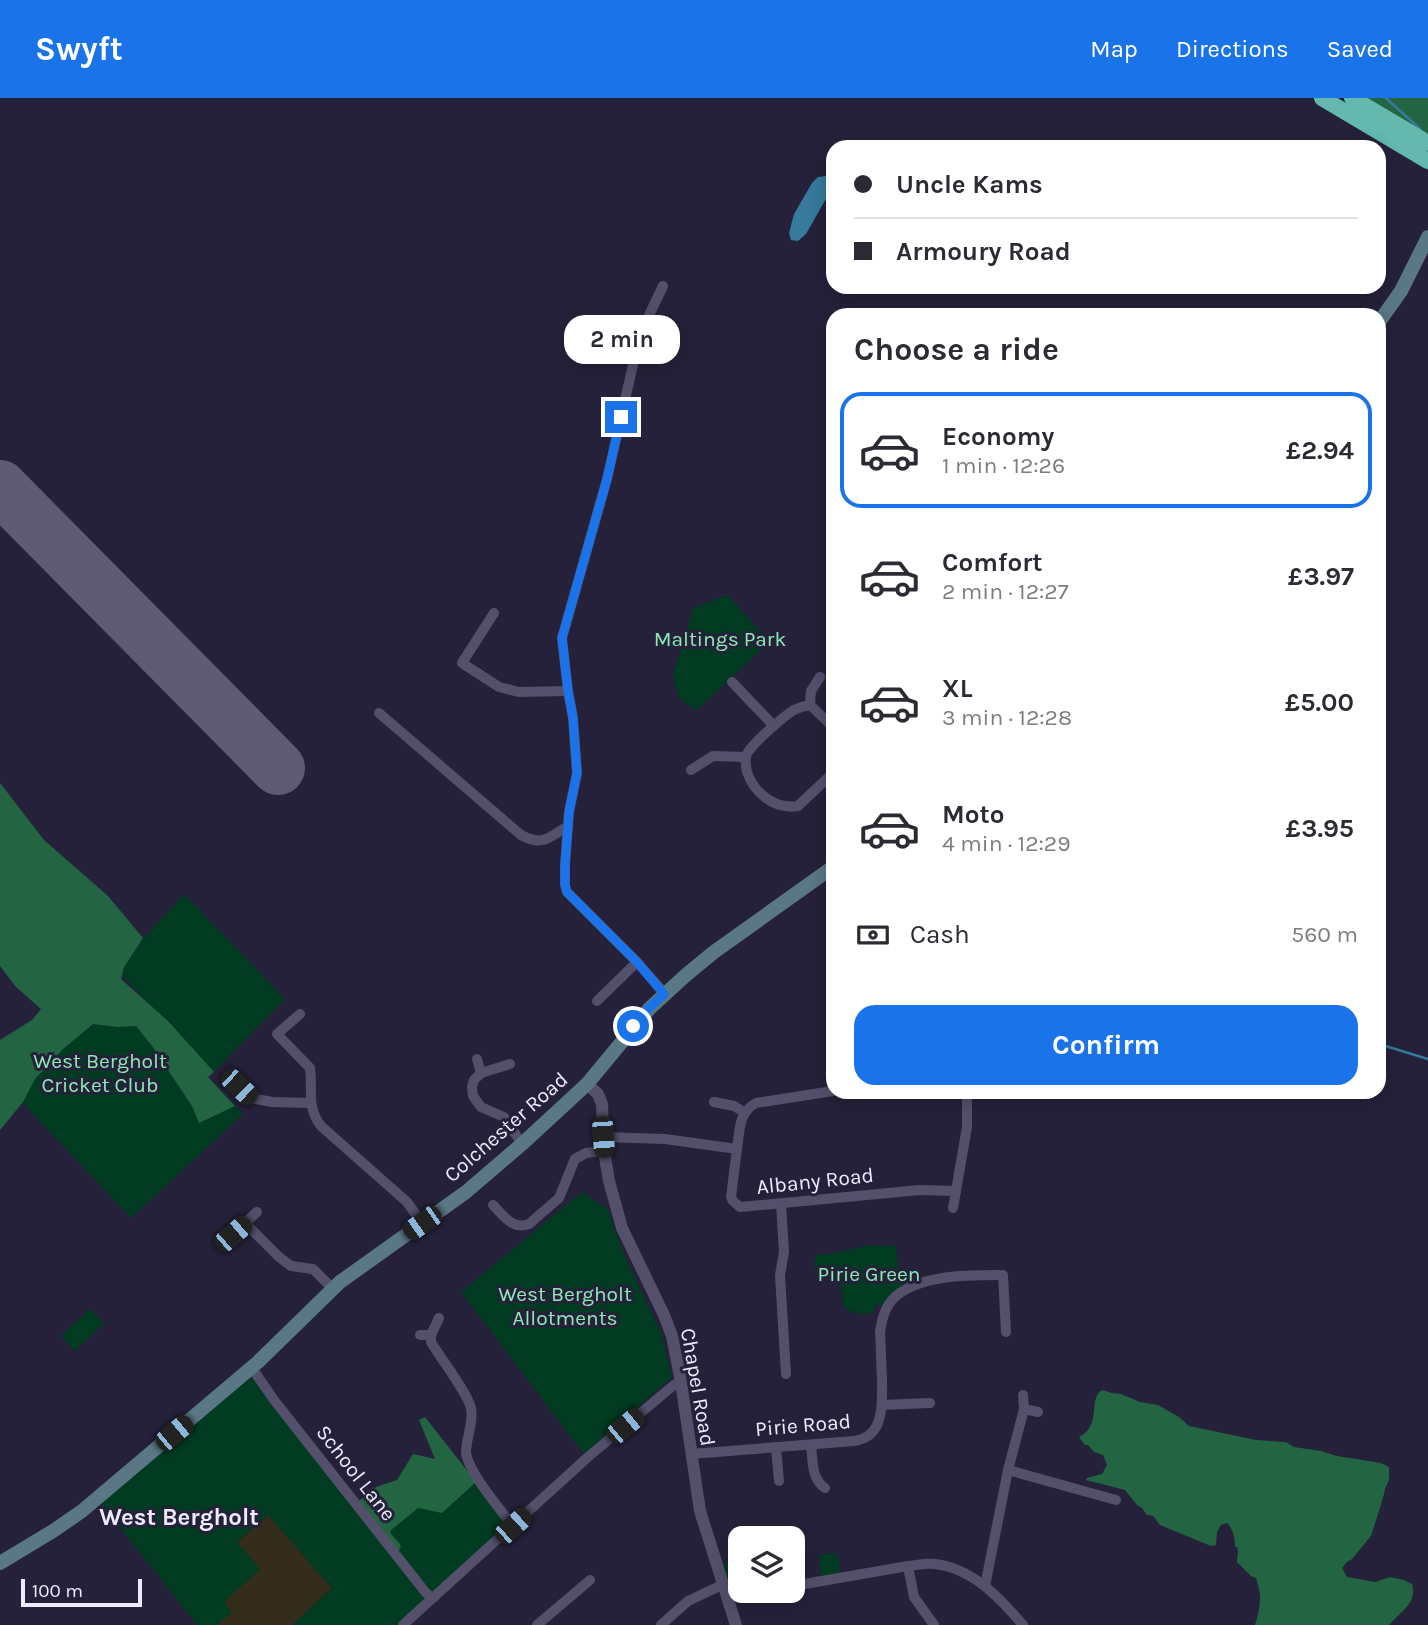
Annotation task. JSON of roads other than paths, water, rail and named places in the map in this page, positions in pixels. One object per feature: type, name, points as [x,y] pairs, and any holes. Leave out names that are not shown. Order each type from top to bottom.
[{"type":"highway","points":[[1322,98],[1428,161]]},
{"type":"highway","points":[[1352,98],[1428,144]]},
{"type":"main road","points":[[1386,312],[1401,291],[1428,237]]},
{"type":"main road","name":"Colchester Road","points":[[0,1563],[82,1511],[252,1368],[332,1289],[466,1192],[587,1084],[633,1026],[664,994],[714,952],[826,872]]},
{"type":"street","points":[[663,286],[640,334],[607,479],[562,638],[577,773],[568,826],[565,865],[567,892],[637,962],[664,994]]},
{"type":"street","points":[[494,613],[462,663],[499,687],[519,692],[568,691]]},
{"type":"street","points":[[810,705],[811,691],[820,677]]},
{"type":"street","points":[[732,682],[774,726]]},
{"type":"street","points":[[810,705],[797,708],[752,747],[746,757],[746,767],[749,777],[766,799],[791,807],[798,806],[826,780]]},
{"type":"street","points":[[810,705],[826,720]]},
{"type":"street","points":[[379,713],[521,835],[533,841],[540,841],[568,826]]},
{"type":"street","points":[[691,770],[713,755],[746,757]]},
{"type":"street","points":[[597,1001],[637,962]]},
{"type":"street","points":[[300,1014],[277,1034],[310,1068],[311,1103],[315,1117],[321,1126],[407,1202],[422,1223]]},
{"type":"street","points":[[477,1059],[481,1073]]},
{"type":"street","points":[[510,1064],[481,1073],[474,1080],[473,1096],[481,1107],[504,1117],[522,1144]]},
{"type":"street","name":"Chapel Road","points":[[587,1084],[601,1098],[604,1151],[622,1228],[672,1336],[700,1511],[736,1625]]},
{"type":"street","points":[[239,1087],[251,1098],[272,1102],[311,1103]]},
{"type":"street","points":[[714,1102],[734,1106],[744,1112],[756,1103],[826,1092]]},
{"type":"street","points":[[953,1208],[967,1127],[967,1099]]},
{"type":"street","name":"Albany Road","points":[[744,1112],[731,1188],[733,1201],[740,1207],[920,1190],[956,1191]]},
{"type":"street","points":[[603,1137],[665,1139],[737,1149]]},
{"type":"street","points":[[493,1205],[513,1224],[529,1224],[559,1198],[575,1159],[586,1153],[604,1151]]},
{"type":"street","points":[[780,1203],[784,1252],[780,1275],[786,1374]]},
{"type":"street","points":[[233,1234],[257,1212]]},
{"type":"street","points":[[245,1223],[283,1260],[292,1266],[313,1269],[332,1289]]},
{"type":"street","name":"Pirie Road","points":[[691,1454],[811,1445],[869,1437],[878,1423],[882,1405],[882,1320],[895,1297],[911,1287],[932,1280],[1003,1275],[1006,1332]]},
{"type":"street","points":[[439,1318],[431,1335],[431,1342],[471,1409],[467,1452],[470,1467],[513,1526]]},
{"type":"street","points":[[419,1335],[431,1335]]},
{"type":"street","name":"School Lane","points":[[252,1368],[365,1518],[433,1598]]},
{"type":"street","points":[[402,1625],[588,1457],[681,1382]]},
{"type":"street","points":[[985,1586],[1008,1470],[1024,1409],[1023,1395]]},
{"type":"street","points":[[882,1405],[930,1403]]},
{"type":"street","points":[[1024,1409],[1038,1412]]},
{"type":"street","points":[[811,1445],[814,1475],[818,1483],[825,1488]]},
{"type":"street","points":[[776,1448],[779,1481]]},
{"type":"street","points":[[1008,1470],[1116,1500]]},
{"type":"street","points":[[805,1584],[908,1566],[942,1565],[985,1586],[1023,1625]]},
{"type":"street","points":[[908,1566],[914,1597],[934,1625]]},
{"type":"street","points":[[537,1625],[590,1580]]},
{"type":"street","points":[[661,1625],[688,1601],[728,1591]]},
{"type":"water","points":[[826,176],[826,199],[806,234],[798,241],[791,240],[789,233],[794,214],[818,177]]},
{"type":"waterway","points":[[1386,98],[1420,129]]},
{"type":"waterway","points":[[1386,1046],[1428,1059]]},
{"type":"district","name":"West Bergholt","points":[[179,1517]]},
{"type":"park label","name":"Maltings Park","points":[[720,639]]},
{"type":"park label","name":"West Bergholt Cricket Club","points":[[100,1073]]},
{"type":"park label","name":"Pirie Green","points":[[869,1274]]},
{"type":"park label","name":"West Bergholt Allotments","points":[[565,1306]]}]
